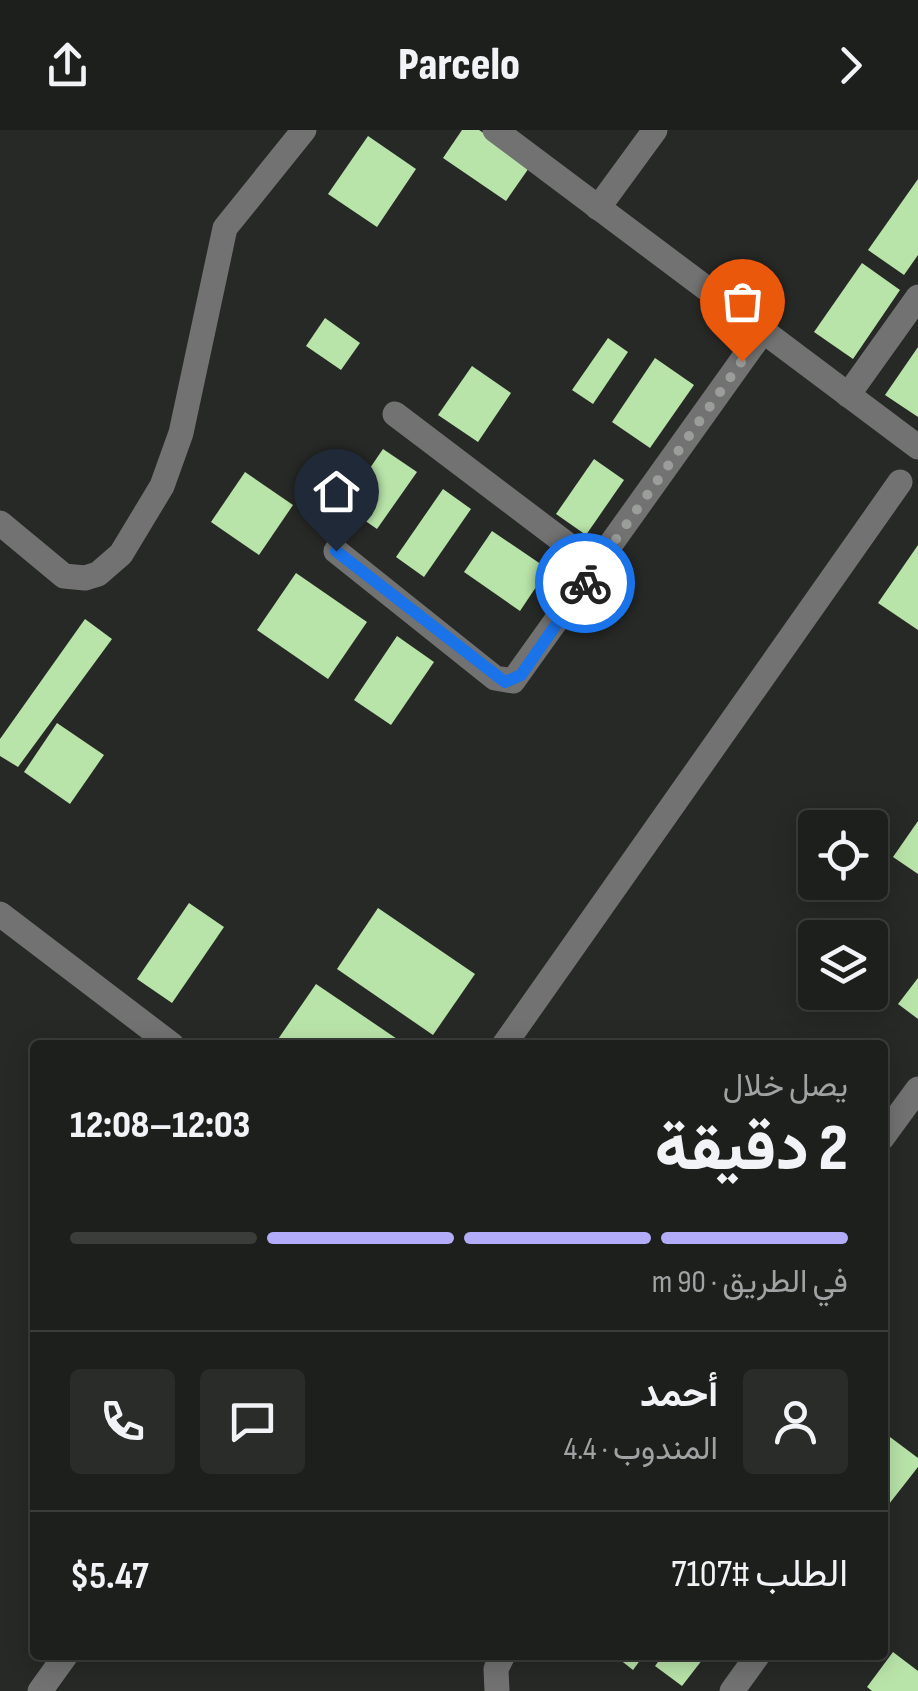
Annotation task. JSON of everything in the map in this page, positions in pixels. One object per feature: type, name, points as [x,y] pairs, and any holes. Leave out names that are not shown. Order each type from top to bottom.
[{"type":"street","points":[[0,523],[64,576],[86,578],[98,574],[121,554],[162,486],[182,432],[225,228],[304,130]]},
{"type":"street","points":[[495,130],[918,447]]},
{"type":"street","points":[[598,208],[655,130]]},
{"type":"street","points":[[848,395],[918,297]]},
{"type":"street","points":[[336,551],[505,682],[521,675],[763,332]]},
{"type":"street","points":[[395,414],[597,567]]},
{"type":"street","points":[[508,1040],[900,482]]},
{"type":"street","points":[[0,914],[165,1040]]},
{"type":"street","points":[[888,1130],[918,1089]]},
{"type":"street","points":[[40,1691],[62,1660]]},
{"type":"street","points":[[496,1691],[496,1669],[500,1660]]},
{"type":"street","points":[[732,1691],[754,1660]]},
{"type":"building","points":[[462,130],[479,130],[531,165],[506,201],[443,158]]},
{"type":"building","points":[[368,136],[416,169],[377,227],[328,194]]},
{"type":"building","points":[[918,179],[918,255],[904,275],[868,250]]},
{"type":"building","points":[[862,263],[900,290],[853,359],[814,332]]},
{"type":"building","points":[[325,318],[360,343],[341,370],[306,346]]},
{"type":"building","points":[[608,338],[628,352],[593,404],[572,390]]},
{"type":"building","points":[[918,347],[918,417],[885,395]]},
{"type":"building","points":[[655,358],[694,385],[650,448],[612,422]]},
{"type":"building","points":[[472,366],[511,393],[478,442],[438,415]]},
{"type":"building","points":[[383,449],[417,472],[377,529],[344,506]]},
{"type":"building","points":[[594,459],[624,480],[586,535],[556,514]]},
{"type":"building","points":[[245,472],[293,505],[259,555],[211,522]]},
{"type":"building","points":[[443,489],[471,509],[424,577],[396,557]]},
{"type":"building","points":[[492,531],[548,569],[520,611],[464,572]]},
{"type":"building","points":[[918,545],[918,630],[878,603]]},
{"type":"building","points":[[296,573],[367,622],[328,679],[257,630]]},
{"type":"building","points":[[85,619],[112,639],[18,767],[0,756],[0,739]]},
{"type":"building","points":[[397,636],[434,662],[391,725],[354,700]]},
{"type":"building","points":[[57,723],[104,755],[70,804],[24,772]]},
{"type":"building","points":[[918,821],[918,874],[893,857]]},
{"type":"building","points":[[189,903],[224,927],[172,1003],[137,979]]},
{"type":"building","points":[[378,908],[475,974],[433,1035],[337,969]]},
{"type":"building","points":[[918,978],[918,1019],[898,1004]]},
{"type":"building","points":[[316,984],[399,1040],[277,1040]]},
{"type":"building","points":[[888,1436],[918,1458],[918,1467],[888,1505]]},
{"type":"building","points":[[893,1652],[918,1671],[918,1691],[872,1691],[867,1687]]},
{"type":"building","points":[[620,1660],[640,1660],[633,1670]]},
{"type":"building","points":[[659,1660],[702,1660],[682,1686],[655,1666]]},
{"type":"way so far","points":[[585,583],[742,361]]},
{"type":"route","points":[[336,551],[505,682],[521,675],[585,583]]}]
